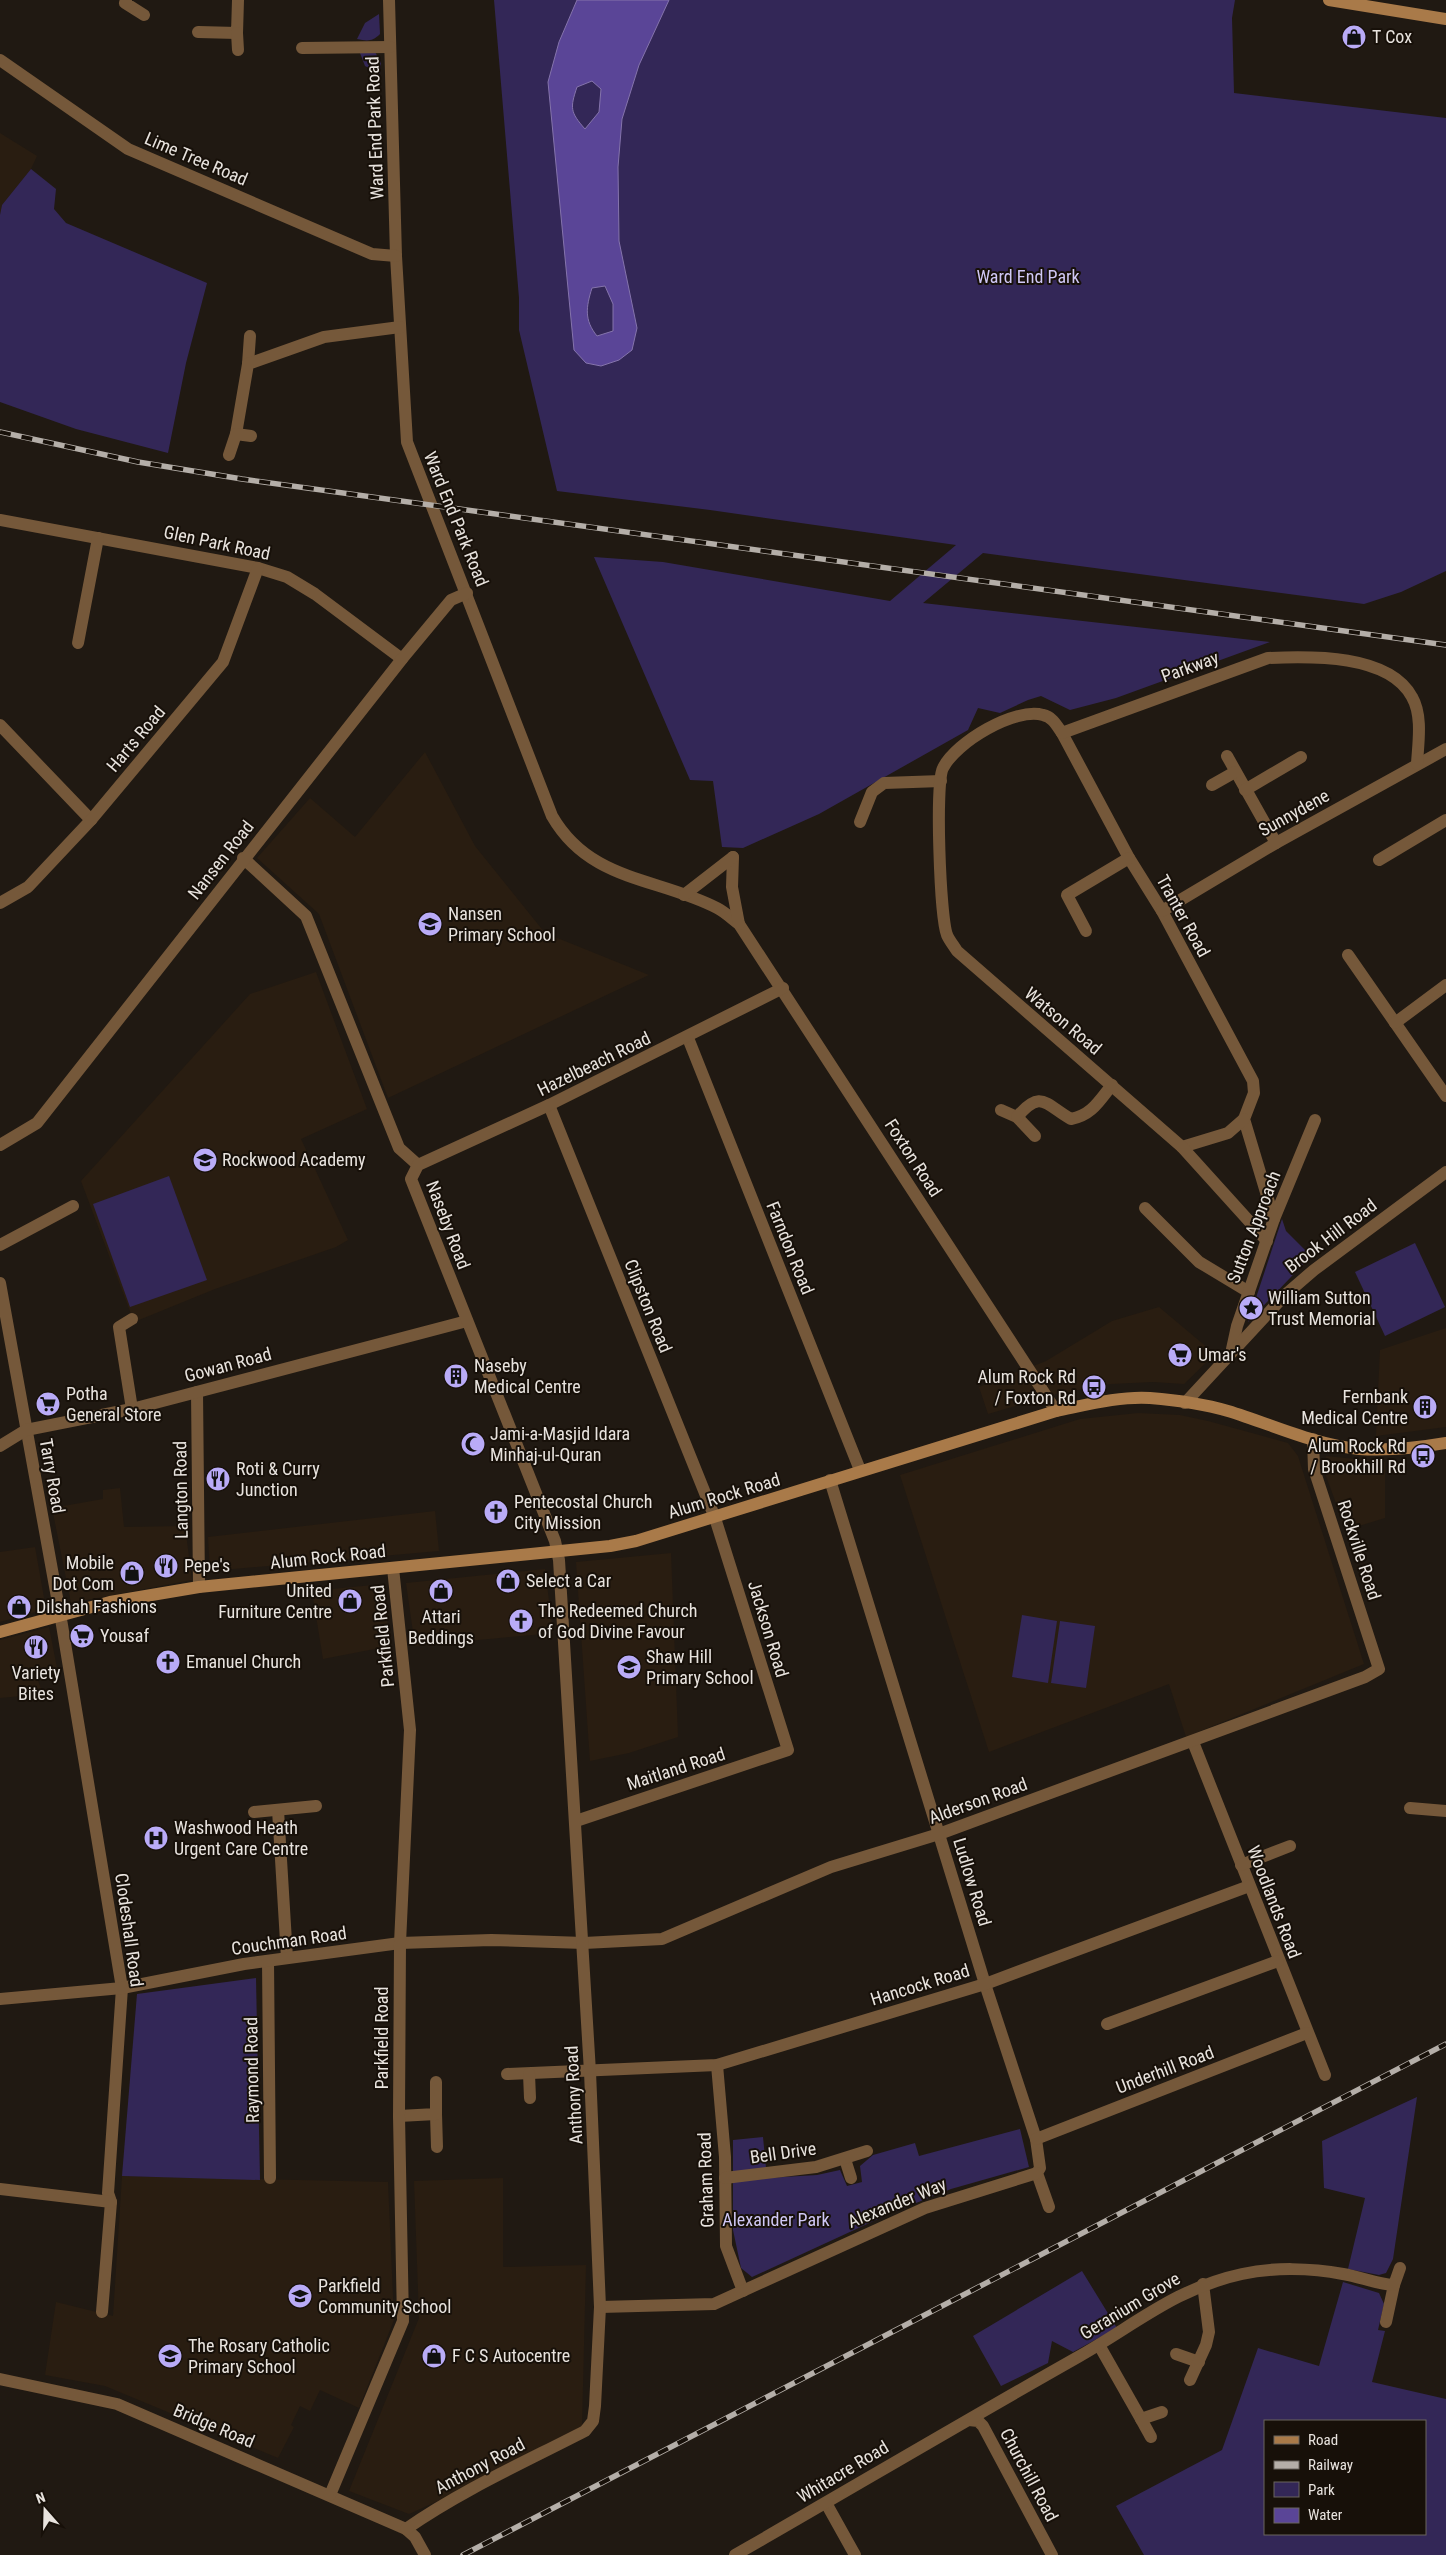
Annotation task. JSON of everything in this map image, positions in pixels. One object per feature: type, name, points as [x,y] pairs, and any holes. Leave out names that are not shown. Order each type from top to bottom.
[{"type":"street","points":[[238,0],[238,50]]},
{"type":"street","name":"Ward End Park Road","points":[[389,0],[396,256],[407,442],[552,816],[559,829],[592,860],[614,872],[684,895],[718,909],[739,924]]},
{"type":"street","points":[[1329,0],[1446,19]]},
{"type":"street","points":[[122,1],[144,15]]},
{"type":"street","points":[[198,32],[237,33]]},
{"type":"street","points":[[302,48],[390,47]]},
{"type":"street","name":"Lime Tree Road","points":[[0,60],[128,149],[372,254],[396,256]]},
{"type":"street","points":[[248,364],[324,337],[400,327]]},
{"type":"street","points":[[229,454],[236,434],[248,364],[250,336]]},
{"type":"street","points":[[236,434],[251,436]]},
{"type":"street","name":"Glen Park Road","points":[[0,520],[258,568],[287,577],[315,594],[402,659]]},
{"type":"street","points":[[78,643],[98,538]]},
{"type":"street","name":"Harts Road","points":[[0,903],[28,887],[91,820],[223,662],[258,568]]},
{"type":"street","name":"Nansen Road","points":[[0,1145],[37,1123],[243,858],[402,659],[451,600],[467,593]]},
{"type":"street","name":"Parkway","points":[[1062,733],[1268,658],[1321,658],[1351,661],[1384,670],[1397,678],[1413,697],[1418,721],[1417,764]]},
{"type":"street","points":[[860,822],[872,792],[884,783],[941,781],[942,769],[951,755],[968,741],[989,728],[1030,714],[1044,715],[1053,720],[1062,733]]},
{"type":"street","points":[[0,725],[91,820]]},
{"type":"street","name":"Tranter Road","points":[[1062,733],[1129,858],[1162,911],[1253,1081],[1254,1094],[1244,1119]]},
{"type":"street","name":"Sunnydene","points":[[1162,911],[1276,843],[1446,749]]},
{"type":"street","points":[[1227,756],[1276,843]]},
{"type":"street","points":[[1245,790],[1301,757]]},
{"type":"street","points":[[1212,785],[1235,772]]},
{"type":"street","name":"Watson Road","points":[[941,781],[942,912],[947,936],[957,951],[1182,1147],[1267,1241]]},
{"type":"street","points":[[1379,860],[1446,820]]},
{"type":"street","points":[[684,895],[733,857],[732,887],[739,924]]},
{"type":"street","name":"Naseby Road","points":[[243,858],[306,916],[399,1148],[418,1165],[411,1178],[557,1550]]},
{"type":"street","points":[[1086,931],[1067,895],[1129,858]]},
{"type":"street","name":"Foxton Road","points":[[739,924],[783,988],[1056,1411]]},
{"type":"street","points":[[1348,955],[1446,1096]]},
{"type":"street","points":[[1396,1023],[1446,985]]},
{"type":"street","name":"Hazelbeach Road","points":[[418,1165],[688,1038],[783,988]]},
{"type":"street","name":"Farndon Road","points":[[688,1038],[860,1470]]},
{"type":"street","points":[[1017,1117],[1029,1103],[1037,1100],[1047,1102],[1071,1118],[1082,1116],[1092,1111],[1112,1085]]},
{"type":"street","name":"Clipston Road","points":[[549,1105],[715,1518]]},
{"type":"street","points":[[1002,1110],[1017,1117],[1034,1136]]},
{"type":"street","points":[[1182,1147],[1228,1133],[1244,1119],[1274,1219]]},
{"type":"street","name":"Sutton Approach","points":[[1232,1349],[1236,1326],[1274,1219],[1315,1120]]},
{"type":"street","name":"Brook Hill Road","points":[[1185,1403],[1232,1349],[1285,1294],[1314,1270],[1446,1172]]},
{"type":"street","points":[[0,1245],[74,1206]]},
{"type":"street","points":[[1145,1208],[1200,1262],[1249,1292]]},
{"type":"street","name":"Tarry Road","points":[[0,1284],[59,1616]]},
{"type":"street","points":[[132,1319],[119,1327],[132,1408]]},
{"type":"street","name":"Gowan Road","points":[[0,1446],[26,1430],[132,1408],[197,1392],[467,1321]]},
{"type":"street","name":"Langton Road","points":[[197,1392],[199,1586]]},
{"type":"street","name":"Alum Rock Road","points":[[0,1632],[151,1594],[199,1586],[610,1546],[636,1541],[715,1518],[860,1470],[1056,1411],[1094,1403],[1148,1398],[1226,1410],[1313,1440],[1358,1449],[1405,1450],[1446,1443]]},
{"type":"street","name":"Rockville Road","points":[[1313,1440],[1314,1469],[1378,1669]]},
{"type":"street","name":"Ludlow Road","points":[[830,1480],[985,1984],[1036,2139],[1040,2168],[1037,2172],[1049,2206]]},
{"type":"street","name":"Jackson Road","points":[[715,1518],[788,1750]]},
{"type":"street","name":"Anthony Road","points":[[411,2533],[425,2515],[585,2431],[593,2421],[600,2307],[584,1944],[557,1550]]},
{"type":"street","name":"Parkfield Road","points":[[330,2495],[403,2321],[399,2116],[400,1943],[410,1730],[393,1568]]},
{"type":"street","name":"Clodeshall Road","points":[[59,1616],[122,1988],[108,2193],[111,2202],[102,2312]]},
{"type":"street","name":"Alderson Road","points":[[584,1944],[662,1939],[831,1868],[939,1834],[1193,1742],[1365,1677],[1378,1669]]},
{"type":"street","name":"Woodlands Road","points":[[1193,1742],[1248,1886],[1325,2075]]},
{"type":"street","name":"Maitland Road","points":[[576,1821],[788,1750]]},
{"type":"street","points":[[254,1812],[316,1806]]},
{"type":"street","points":[[1410,1808],[1446,1810]]},
{"type":"street","points":[[278,1810],[287,1958]]},
{"type":"street","points":[[1241,1865],[1290,1846]]},
{"type":"street","name":"Hancock Road","points":[[507,2074],[590,2072],[717,2065],[985,1984],[1248,1886]]},
{"type":"street","name":"Couchman Road","points":[[0,1999],[122,1988],[268,1961],[400,1943],[492,1940],[584,1944]]},
{"type":"street","name":"Raymond Road","points":[[268,1961],[270,2178]]},
{"type":"street","points":[[1108,2024],[1278,1961]]},
{"type":"street","name":"Underhill Road","points":[[1036,2139],[1307,2033]]},
{"type":"street","name":"Graham Road","points":[[717,2065],[725,2178],[726,2246],[743,2290]]},
{"type":"street","points":[[529,2074],[530,2098]]},
{"type":"street","points":[[436,2082],[437,2147]]},
{"type":"street","points":[[399,2116],[436,2114]]},
{"type":"street","name":"Bell Drive","points":[[725,2178],[816,2167],[845,2160],[867,2151]]},
{"type":"street","points":[[845,2160],[850,2178]]},
{"type":"street","name":"Alexander Way","points":[[600,2307],[714,2304],[925,2208],[1037,2172]]},
{"type":"street","points":[[0,2189],[111,2202]]},
{"type":"street","points":[[1386,2322],[1394,2285],[1400,2268]]},
{"type":"street","name":"Geranium Grove","points":[[969,2420],[1100,2345],[1173,2298],[1202,2284],[1243,2273],[1291,2269],[1343,2274],[1376,2284],[1394,2285]]},
{"type":"street","points":[[1190,2380],[1199,2362],[1209,2332],[1202,2284]]},
{"type":"street","points":[[1100,2345],[1151,2438]]},
{"type":"street","points":[[1176,2354],[1199,2362]]},
{"type":"street","name":"Bridge Road","points":[[0,2379],[118,2404],[330,2495],[411,2533]]},
{"type":"street","points":[[1141,2419],[1162,2412]]},
{"type":"street","name":"Whitacre Road","points":[[735,2555],[969,2420]]},
{"type":"street","name":"Churchill Road","points":[[969,2420],[978,2421],[983,2426],[1052,2555]]},
{"type":"street","points":[[826,2503],[855,2555]]},
{"type":"street","points":[[411,2533],[425,2555]]},
{"type":"shaded area","points":[[0,133],[37,156],[31,169],[2,205],[0,215]]},
{"type":"shaded area","name":"Nansen Primary School","points":[[425,752],[475,846],[545,933],[649,975],[388,1098],[319,914],[257,858],[310,798],[355,837]]},
{"type":"shaded area","name":"Rockwood Academy","points":[[316,972],[367,1109],[301,1139],[348,1240],[336,1247],[215,1289],[134,1322],[81,1181],[250,994]]},
{"type":"shaded area","points":[[1159,1307],[1215,1354],[1184,1384],[1153,1382],[1111,1384],[1056,1394],[988,1414],[979,1387],[1046,1361],[1112,1321]]},
{"type":"shaded area","points":[[1446,1328],[1446,1427],[1376,1436],[1380,1350]]},
{"type":"shaded area","points":[[1138,1413],[1180,1415],[1288,1443],[1298,1456],[1364,1664],[1186,1737],[1169,1684],[989,1752],[900,1475],[1080,1419]]},
{"type":"shaded area","points":[[1326,1456],[1385,1462],[1385,1518],[1346,1530],[1323,1468]]},
{"type":"shaded area","points":[[120,1488],[124,1527],[185,1526],[192,1580],[71,1603],[52,1508],[103,1499],[103,1490]]},
{"type":"shaded area","points":[[435,1511],[439,1551],[210,1571],[208,1537]]},
{"type":"shaded area","points":[[35,1547],[46,1609],[0,1622],[0,1552]]},
{"type":"shaded area","name":"Shaw Hill Primary School","points":[[671,1553],[678,1737],[629,1753],[590,1761],[576,1562]]},
{"type":"shaded area","points":[[545,1569],[553,1633],[415,1646],[406,1583]]},
{"type":"shaded area","points":[[383,1584],[390,1646],[323,1659],[312,1591]]},
{"type":"shaded area","points":[[49,1627],[57,1668],[36,1675],[43,1694],[0,1698],[0,1640]]},
{"type":"shaded area","name":"Parkfield Community School","points":[[122,2176],[388,2182],[394,2320],[359,2408],[320,2390],[310,2411],[300,2406],[291,2425],[294,2427],[278,2458],[105,2386],[45,2375],[56,2302],[113,2316]]},
{"type":"shaded area","points":[[503,2178],[503,2267],[586,2265],[582,2427],[409,2514],[349,2491],[419,2318],[414,2181]]},
{"type":"green space","name":"Ward End Park","points":[[494,0],[1235,0],[1232,18],[1234,93],[1446,118],[1446,571],[1401,592],[1364,604],[983,553],[923,603],[1270,642],[1116,698],[1070,710],[1041,696],[1000,713],[978,708],[968,730],[819,814],[743,848],[722,847],[713,781],[690,780],[594,557],[663,562],[890,601],[956,545],[710,510],[557,491],[519,330],[519,298]]},
{"type":"green space","points":[[379,14],[380,34],[369,40],[357,39],[365,23]]},
{"type":"green space","points":[[375,52],[381,62],[380,74],[365,66],[360,53]]},
{"type":"green space","points":[[31,169],[56,189],[54,209],[66,223],[207,283],[186,363],[168,453],[76,429],[0,402],[0,215],[2,205]]},
{"type":"green space","points":[[169,1176],[207,1280],[130,1307],[93,1204]]},
{"type":"green space","points":[[1282,1219],[1286,1231],[1311,1256],[1248,1322]]},
{"type":"green space","points":[[1415,1243],[1445,1307],[1385,1336],[1355,1272]]},
{"type":"green space","points":[[1022,1615],[1057,1621],[1048,1683],[1012,1677]]},
{"type":"green space","points":[[1060,1621],[1095,1626],[1086,1688],[1051,1683]]},
{"type":"green space","points":[[256,1978],[260,2180],[122,2176],[137,1994]]},
{"type":"green space","points":[[1417,2097],[1393,2259],[1386,2273],[1379,2275],[1348,2269],[1365,2198],[1324,2188],[1322,2141]]},
{"type":"green space","name":"Alexander Park","points":[[1020,2129],[1029,2167],[951,2189],[891,2213],[752,2277],[741,2268],[733,2230],[733,2140],[763,2137],[767,2178],[817,2175],[840,2170],[847,2186],[862,2182],[860,2166],[873,2155],[915,2143],[919,2156]]},
{"type":"green space","points":[[1082,2271],[1117,2328],[1073,2352],[1052,2341],[1048,2363],[1001,2386],[973,2336]]},
{"type":"green space","points":[[1343,2282],[1379,2293],[1384,2304],[1378,2330],[1385,2331],[1372,2382],[1446,2399],[1446,2555],[1144,2555],[1116,2506],[1222,2450],[1258,2348],[1319,2366]]},
{"type":"water","points":[[577,0],[669,0],[639,65],[622,119],[618,167],[619,241],[637,328],[632,350],[619,360],[601,366],[586,363],[574,350],[548,82],[559,42]],"holes":[[[592,81],[601,89],[599,112],[585,129],[576,118],[572,105],[577,87]],[[605,286],[613,304],[613,331],[597,336],[588,319],[588,301],[592,288]]]},
{"type":"railway","points":[[0,432],[138,462],[242,479],[1446,645]]},
{"type":"railway","points":[[463,2555],[1446,2044]]},
{"type":"place","name":"T Cox","points":[[1354,37]]},
{"type":"place","name":"Nansen Primary School","points":[[430,924]]},
{"type":"place","name":"Rockwood Academy","points":[[205,1160]]},
{"type":"place","name":"William Sutton Trust Memorial","points":[[1251,1308]]},
{"type":"place","name":"Umar's","points":[[1180,1355]]},
{"type":"place","name":"Naseby Medical Centre","points":[[456,1376]]},
{"type":"place","name":"Alum Rock Rd / Foxton Rd","points":[[1094,1387]]},
{"type":"place","name":"Potha General Store","points":[[48,1404]]},
{"type":"place","name":"Fernbank Medical Centre","points":[[1425,1407]]},
{"type":"place","name":"Jami-a-Masjid Idara Minhaj-ul-Quran","points":[[473,1444]]},
{"type":"place","name":"Alum Rock Rd / Brookhill Rd","points":[[1423,1456]]},
{"type":"place","name":"Roti & Curry Junction","points":[[218,1479]]},
{"type":"place","name":"Pentecostal Church City Mission","points":[[496,1512]]},
{"type":"place","name":"Pepe's","points":[[166,1566]]},
{"type":"place","name":"Mobile Dot Com","points":[[132,1573]]},
{"type":"place","name":"Select a Car","points":[[508,1581]]},
{"type":"place","name":"Attari Beddings","points":[[441,1591]]},
{"type":"place","name":"United Furniture Centre","points":[[350,1601]]},
{"type":"place","name":"Dilshah Fashions","points":[[19,1607]]},
{"type":"place","name":"The Redeemed Church of God Divine Favour","points":[[521,1621]]},
{"type":"place","name":"Yousaf","points":[[82,1636]]},
{"type":"place","name":"Variety Bites","points":[[36,1647]]},
{"type":"place","name":"Emanuel Church","points":[[168,1662]]},
{"type":"place","name":"Shaw Hill Primary School","points":[[629,1667]]},
{"type":"place","name":"Washwood Heath Urgent Care Centre","points":[[156,1838]]},
{"type":"place","name":"Parkfield Community School","points":[[300,2296]]},
{"type":"place","name":"The Rosary Catholic Primary School","points":[[170,2356]]},
{"type":"place","name":"F C S Autocentre","points":[[434,2356]]}]
